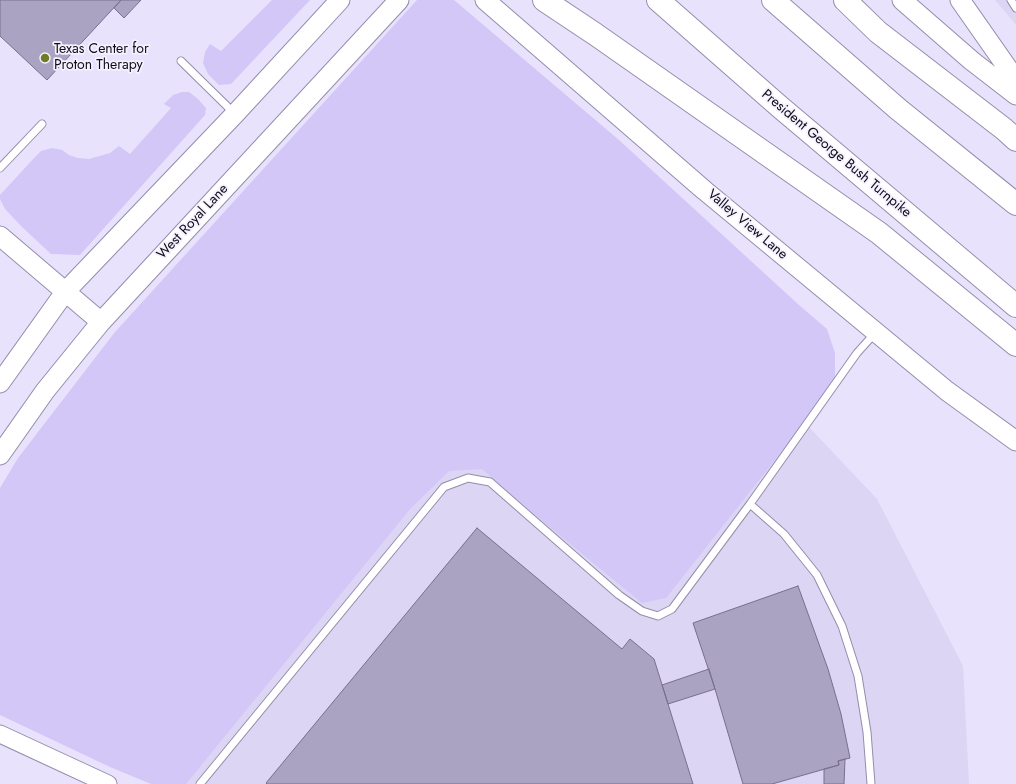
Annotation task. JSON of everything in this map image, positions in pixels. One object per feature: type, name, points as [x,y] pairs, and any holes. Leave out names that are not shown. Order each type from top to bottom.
[{"type":"highway","points":[[544,0],[879,233],[1016,345]]},
{"type":"highway","name":"President George Bush Turnpike","points":[[658,0],[786,112],[1016,306]]},
{"type":"highway","points":[[773,0],[898,110],[1016,204]]},
{"type":"highway","points":[[845,0],[878,32],[1004,129],[1016,140]]},
{"type":"main road","points":[[0,383],[66,292],[235,114],[340,0]]},
{"type":"main road","name":"West Royal Lane","points":[[0,454],[45,391],[101,322],[399,0]]},
{"type":"main road","points":[[902,0],[972,61],[1016,95]]},
{"type":"main road","points":[[960,0],[1016,80]]},
{"type":"main road","name":"Valley View Lane","points":[[491,5],[704,190],[947,391],[1016,441]]},
{"type":"main road","points":[[0,236],[101,322]]},
{"type":"street","points":[[0,734],[108,784]]},
{"type":"lane","points":[[1011,0],[1016,8]]},
{"type":"lane","points":[[181,61],[235,114]]},
{"type":"lane","points":[[0,168],[42,124]]},
{"type":"lane","points":[[200,784],[444,487],[468,478],[490,482],[619,595],[642,611],[658,616],[672,609],[750,504],[857,353],[876,332]]},
{"type":"lane","points":[[750,504],[784,534],[817,575],[842,626],[858,676],[867,732],[871,784]]},
{"type":"shaded area","points":[[272,0],[310,0],[231,84],[219,85],[208,74],[203,63],[205,52],[210,44],[221,51]]},
{"type":"shaded area","points":[[417,0],[454,0],[619,140],[827,329],[835,353],[835,384],[666,598],[642,603],[541,520],[482,469],[449,471],[411,508],[186,784],[151,784],[110,767],[0,715],[0,488],[18,458],[115,332]]},
{"type":"shaded area","points":[[995,0],[1016,0],[1016,25]]},
{"type":"shaded area","points":[[182,92],[189,92],[198,99],[206,108],[205,115],[80,255],[51,254],[5,209],[0,199],[0,195],[41,151],[52,148],[62,150],[69,155],[78,158],[89,159],[110,153],[119,146],[130,154],[171,108],[164,104],[173,95]]},
{"type":"shaded area","points":[[791,408],[877,499],[963,666],[969,784],[177,784],[438,455]]},
{"type":"building","name":"Texas Center for Proton Therapy","points":[[0,0],[121,0],[47,80],[0,36]]},
{"type":"building","points":[[121,0],[141,0],[124,18],[114,8]]},
{"type":"building","points":[[477,528],[622,649],[630,639],[654,659],[693,784],[266,783]]},
{"type":"building","points":[[798,586],[828,669],[841,714],[850,758],[838,761],[839,765],[772,784],[743,784],[715,689],[693,623]]},
{"type":"building","points":[[709,669],[715,689],[668,704],[662,685]]},
{"type":"building","points":[[845,759],[844,784],[824,784],[824,769],[839,765],[838,761]]},
{"type":"place","name":"Texas Center for Proton Therapy","points":[[45,58]]}]
